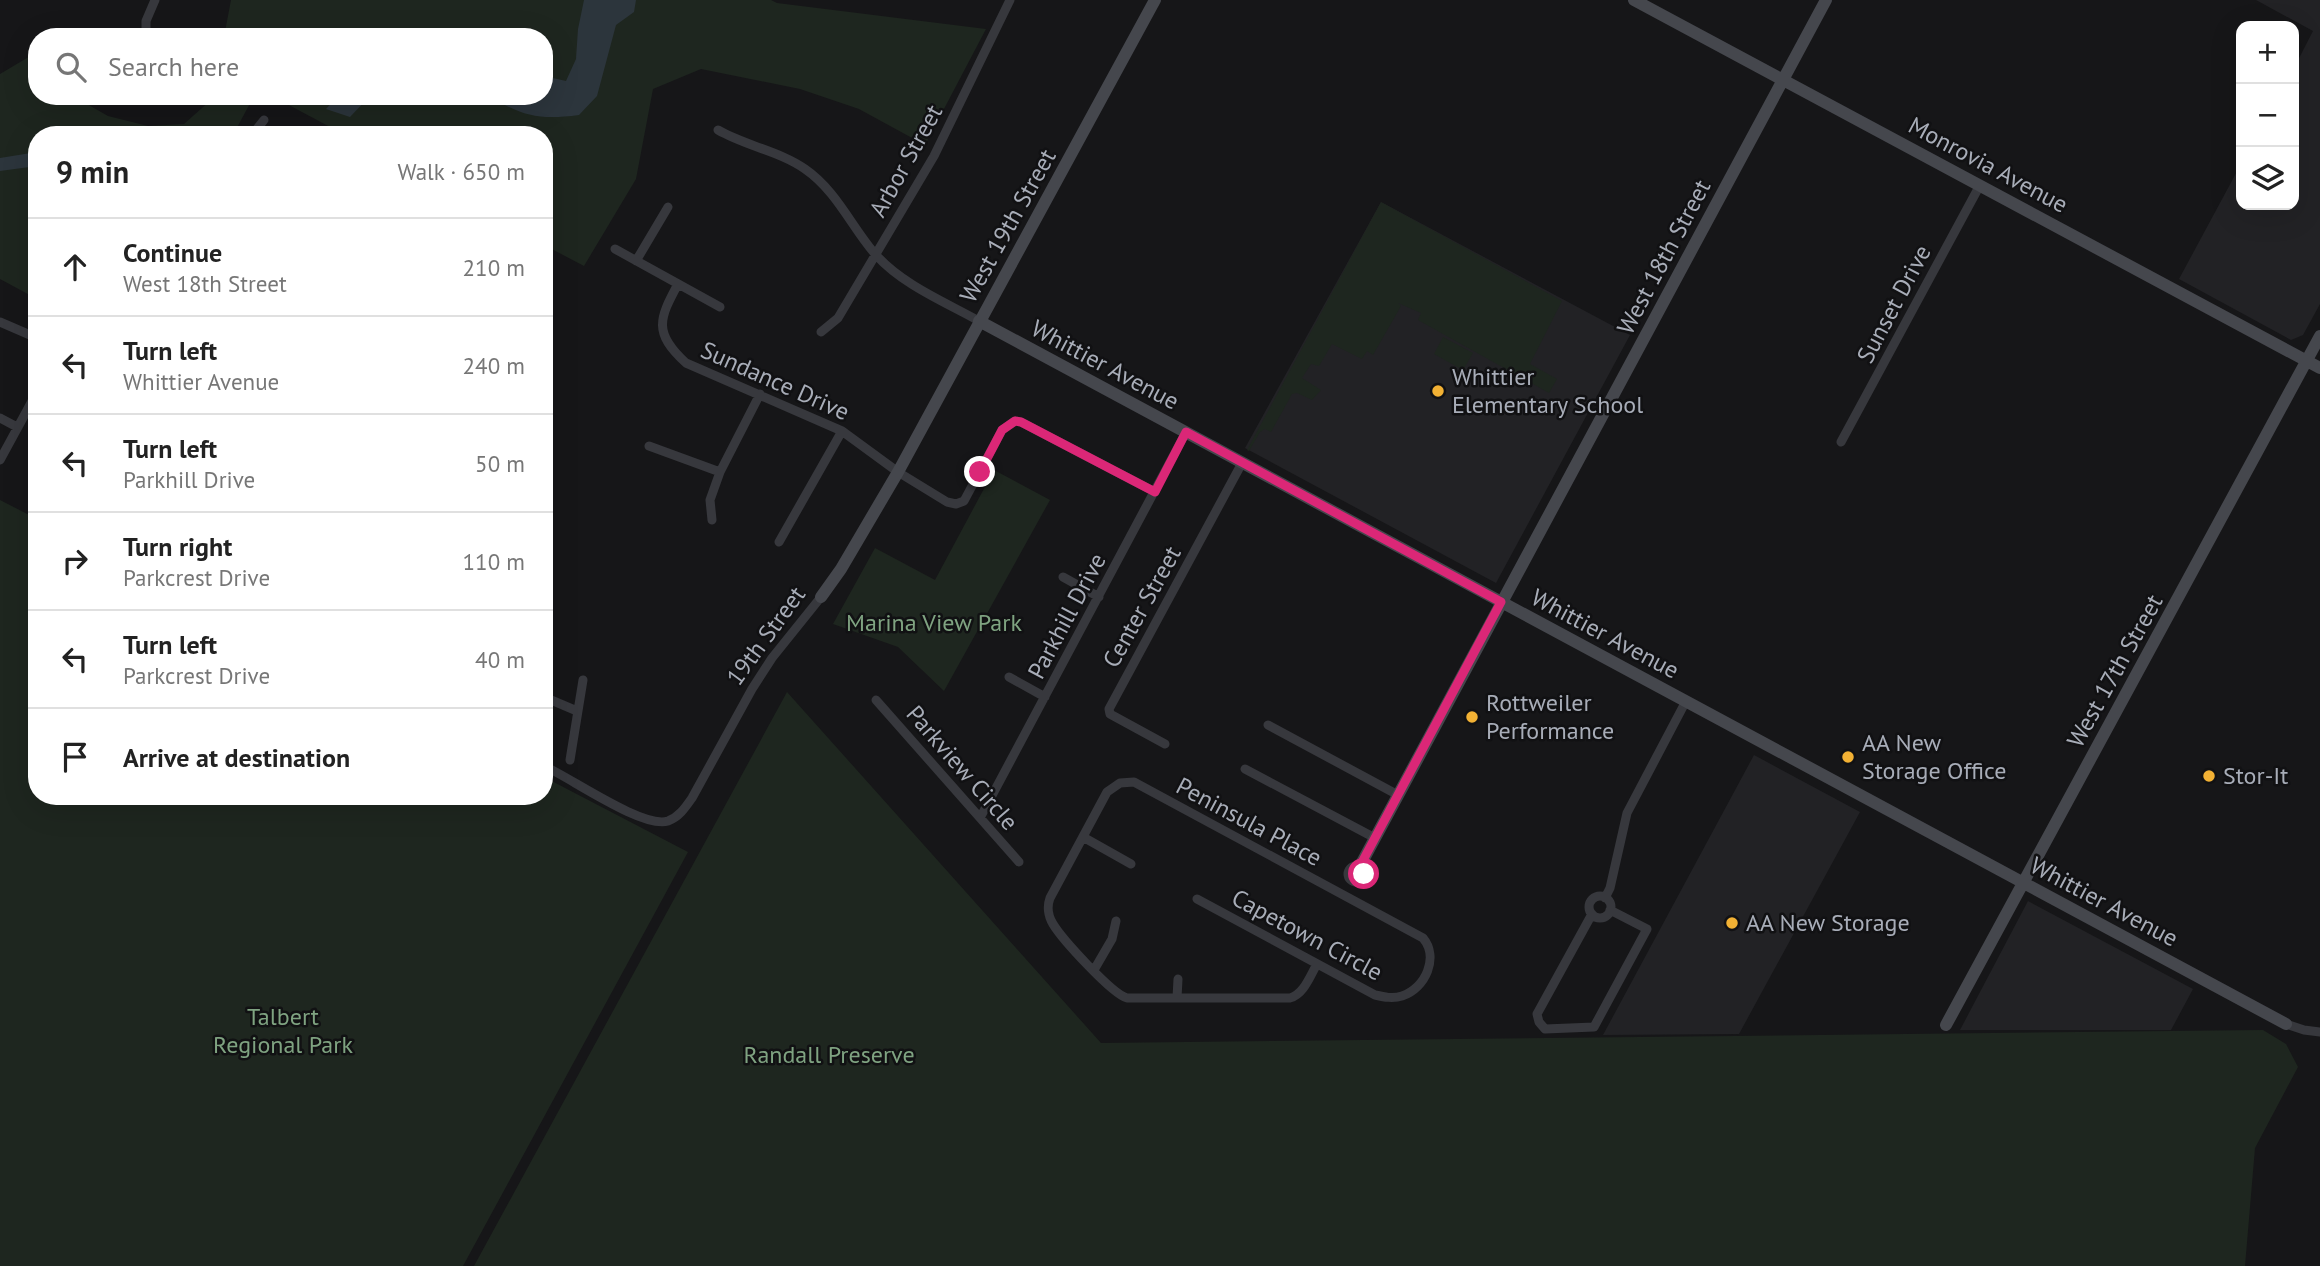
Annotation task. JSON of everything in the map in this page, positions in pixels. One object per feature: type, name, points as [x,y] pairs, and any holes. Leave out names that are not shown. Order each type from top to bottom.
[{"type":"street","points":[[146,28],[146,21],[155,0]]},
{"type":"street","name":"Arbor Street","points":[[821,332],[838,317],[934,156],[1010,0]]},
{"type":"street","name":"West 19th Street","points":[[898,472],[1155,0]]},
{"type":"street","name":"Monrovia Avenue","points":[[1634,0],[2320,369]]},
{"type":"street","name":"West 18th Street","points":[[1335,891],[1354,870],[1375,838],[1826,0]]},
{"type":"street","points":[[259,126],[264,120]]},
{"type":"street","name":"Whittier Avenue","points":[[718,130],[734,140],[788,159],[806,170],[831,194],[875,254],[907,281],[2286,1024],[2320,1032]]},
{"type":"street","name":"Sunset Drive","points":[[1841,442],[1980,185]]},
{"type":"street","points":[[636,261],[668,207]]},
{"type":"street","points":[[615,249],[720,307]]},
{"type":"street","name":"Sundance Drive","points":[[678,284],[662,313],[662,328],[671,350],[686,363],[842,431],[898,472],[947,502],[956,504],[964,501],[1002,430],[1015,421],[1155,492]]},
{"type":"street","points":[[0,322],[28,334]]},
{"type":"street","name":"West 17th Street","points":[[1946,1025],[2320,336]]},
{"type":"street","points":[[712,520],[710,500],[720,472],[760,394]]},
{"type":"street","points":[[0,460],[28,409]]},
{"type":"street","points":[[0,418],[18,427]]},
{"type":"street","points":[[779,542],[842,431]]},
{"type":"street","name":"Parkhill Drive","points":[[980,818],[1186,432]]},
{"type":"street","points":[[649,446],[720,472]]},
{"type":"street","name":"Center Street","points":[[1165,744],[1110,713],[1108,709],[1242,463]]},
{"type":"street","name":"19th Street","points":[[553,771],[632,814],[653,821],[666,822],[684,810],[752,689],[772,658],[841,569],[898,472]]},
{"type":"street","points":[[1063,578],[1099,597]]},
{"type":"street","points":[[1009,677],[1045,697]]},
{"type":"street","points":[[570,760],[583,680]]},
{"type":"street","name":"Parkview Circle","points":[[876,700],[1019,862]]},
{"type":"street","points":[[553,701],[577,711]]},
{"type":"street","points":[[1605,898],[1610,888],[1628,813],[1686,701]]},
{"type":"street","points":[[1268,725],[1398,795]]},
{"type":"street","points":[[1245,769],[1375,838]]},
{"type":"street","name":"Peninsula Place","points":[[1083,837],[1107,792],[1120,783],[1134,782],[1423,938],[1429,945],[1431,961],[1418,985],[1401,997]]},
{"type":"street","points":[[1131,864],[1083,837],[1050,898],[1048,910],[1052,923],[1119,996],[1290,998],[1297,996],[1303,989],[1317,964]]},
{"type":"street","name":"West 18th Street","points":[[1352,899],[1364,874],[1354,870]]},
{"type":"street","points":[[1599,897],[1605,898],[1610,909],[1604,917],[1597,918],[1592,914],[1589,905],[1599,897]]},
{"type":"street","name":"Capetown Circle","points":[[1197,899],[1375,995],[1401,997]]},
{"type":"street","points":[[1592,914],[1537,1014],[1545,1029],[1594,1027],[1647,929],[1610,909]]},
{"type":"street","points":[[1094,970],[1112,939],[1116,921]]},
{"type":"street","points":[[1177,998],[1178,979]]},
{"type":"shaded area","points":[[584,0],[636,0],[634,12],[616,25],[597,96],[579,115],[543,117],[522,113],[505,105],[553,105],[553,78],[566,81],[576,59]]},
{"type":"shaded area","points":[[2256,0],[2320,0],[2320,304],[2303,335],[2291,340],[2179,279],[2236,173],[2236,210],[2299,210],[2299,58],[2313,31]]},
{"type":"shaded area","points":[[330,105],[361,105],[350,117],[326,109]]},
{"type":"shaded area","points":[[28,153],[28,167],[0,171],[0,158]]},
{"type":"shaded area","name":"Whittier Elementary School","points":[[1381,202],[1630,335],[1496,583],[1245,448]]},
{"type":"shaded area","name":"AA New Storage","points":[[1754,755],[1860,812],[1739,1034],[1603,1035]]},
{"type":"shaded area","points":[[2028,901],[2193,989],[2171,1030],[1960,1030]]},
{"type":"green space","points":[[231,0],[771,0],[777,3],[986,29],[925,145],[859,109],[800,89],[701,69],[653,89],[636,179],[584,266],[553,250],[553,126],[328,126],[289,105],[553,105],[553,28],[226,28]]},
{"type":"green space","points":[[28,57],[28,105],[89,105],[108,116],[148,126],[28,126],[28,294],[0,279],[0,74]]},
{"type":"green space","points":[[205,105],[249,105],[238,126],[148,126],[184,124]]},
{"type":"green space","points":[[1381,202],[1562,301],[1530,364],[1557,379],[1549,393],[1418,320],[1421,313],[1398,303],[1401,306],[1373,355],[1367,351],[1362,359],[1332,344],[1319,366],[1311,364],[1302,378],[1321,390],[1312,400],[1297,393],[1292,394],[1271,432],[1265,429],[1260,432],[1249,451],[1247,450]]},
{"type":"green space","points":[[1443,337],[1473,353],[1463,370],[1434,354]]},
{"type":"green space","name":"Marina View Park","points":[[994,470],[1050,500],[944,691],[898,647],[833,624],[875,548],[935,580]]},
{"type":"green space","name":"Talbert Regional Park","points":[[0,500],[28,514],[28,805],[553,805],[553,782],[688,852],[463,1266],[0,1266]]},
{"type":"green space","name":"Randall Preserve","points":[[787,692],[1101,1043],[2263,1030],[2286,1044],[2298,1067],[2255,1148],[2245,1266],[474,1266]]},
{"type":"place","name":"Whittier Elementary School","points":[[1438,391]]},
{"type":"place","name":"Rottweiler Performance","points":[[1472,717]]},
{"type":"place","name":"AA New Storage Office","points":[[1848,757]]},
{"type":"place","name":"Stor-It","points":[[2209,776]]},
{"type":"place","name":"AA New Storage","points":[[1732,923]]},
{"type":"route","points":[[980,472],[1002,430],[1015,421],[1155,492],[1186,432],[1501,602],[1360,866],[1364,874]]}]
